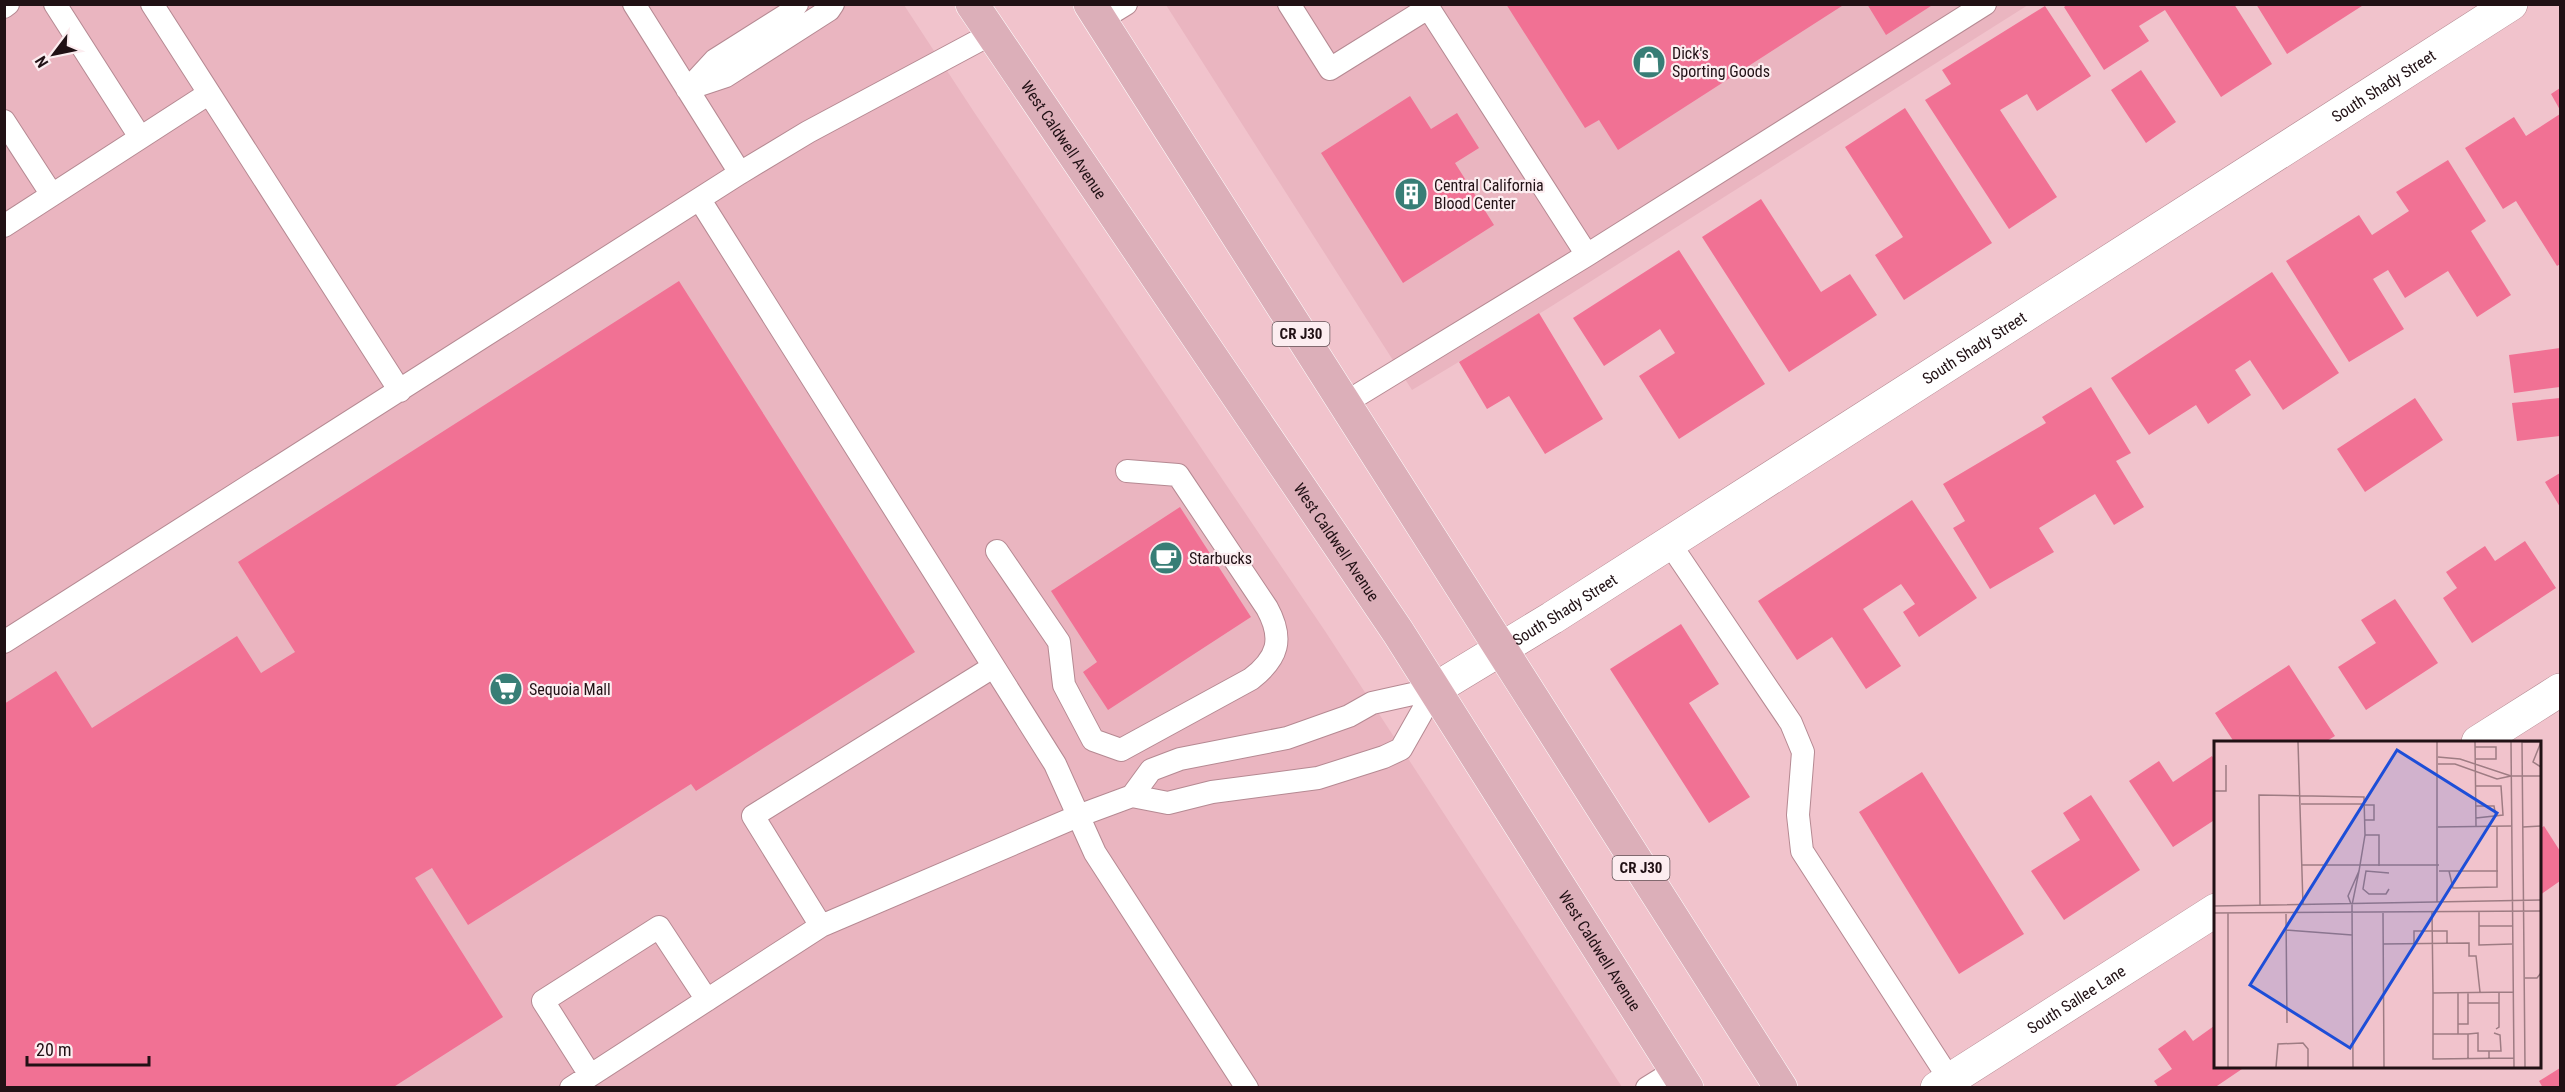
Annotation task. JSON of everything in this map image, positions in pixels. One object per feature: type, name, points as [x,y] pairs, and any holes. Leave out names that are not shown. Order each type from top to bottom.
[{"type":"main road","name":"West Caldwell Avenue","points":[[972,4],[1435,689],[1681,1079]]},
{"type":"main road","name":"CR J30","points":[[1105,10],[1345,403],[1781,1088]]},
{"type":"street","name":"South Shady Street","points":[[1435,689],[2511,4]]},
{"type":"street","points":[[2480,741],[2560,690]]},
{"type":"street","name":"South Sallee Lane","points":[[1944,1084],[2214,911]]},
{"type":"lane","points":[[55,4],[140,138]]},
{"type":"lane","points":[[152,4],[400,392]]},
{"type":"lane","points":[[634,4],[740,173]]},
{"type":"lane","points":[[687,89],[715,60],[791,12],[797,4]]},
{"type":"lane","points":[[687,89],[726,76],[829,10],[833,4]]},
{"type":"lane","points":[[1289,4],[1330,69],[1427,6],[1587,255]]},
{"type":"lane","points":[[1345,403],[1587,255],[1985,4]]},
{"type":"lane","points":[[4,642],[400,392],[740,173],[808,132],[991,34]]},
{"type":"lane","points":[[4,226],[208,94]]},
{"type":"lane","points":[[4,121],[52,195]]},
{"type":"lane","points":[[700,200],[1055,764],[1095,853],[1247,1088]]},
{"type":"lane","points":[[997,551],[1059,642],[1064,685],[1093,740],[1121,750],[1251,679],[1268,666],[1276,646],[1277,626],[1268,608],[1178,475],[1127,471]]},
{"type":"lane","points":[[1668,541],[1795,733],[1803,752],[1798,815],[1802,850],[1944,1084]]},
{"type":"lane","points":[[820,926],[753,816],[993,667]]},
{"type":"lane","points":[[1132,796],[1151,770],[1180,759],[1287,738],[1348,716],[1372,703],[1435,689]]},
{"type":"lane","points":[[707,1000],[659,927],[543,1001],[581,1083],[820,926],[1078,816],[1132,796],[1168,803],[1212,792],[1318,778],[1363,765],[1401,749],[1435,689]]},
{"type":"lane","points":[[1647,1088],[1681,1079]]},
{"type":"shaded area","points":[[5,4],[904,5],[1325,631],[1622,1087],[5,1088]]},
{"type":"shaded area","points":[[1166,5],[2028,5],[1547,309],[1412,390]]},
{"type":"building","name":"Dick's Sporting Goods","points":[[1506,4],[1845,4],[1618,150],[1599,120],[1585,128]]},
{"type":"building","points":[[1867,4],[1934,4],[1886,35]]},
{"type":"building","points":[[2068,4],[2234,4],[2272,64],[2221,97],[2165,10],[2139,26],[2149,41],[2104,70],[2064,7]]},
{"type":"building","points":[[2256,4],[2365,4],[2287,54]]},
{"type":"building","points":[[2045,6],[2091,76],[2037,111],[2027,94],[2000,110],[2057,197],[2009,229],[1925,100],[1951,84],[1942,70]]},
{"type":"building","points":[[2141,70],[2176,122],[2146,143],[2111,90]]},
{"type":"building","points":[[2560,88],[2560,110],[2551,94]]},
{"type":"building","name":"Central California Blood Center","points":[[1410,96],[1431,129],[1457,113],[1479,148],[1455,163],[1494,225],[1403,283],[1321,153]]},
{"type":"building","points":[[1905,108],[1992,243],[1904,300],[1875,255],[1903,237],[1845,147]]},
{"type":"building","points":[[2560,114],[2560,264],[2557,266],[2516,201],[2503,209],[2465,148],[2514,117],[2526,136]]},
{"type":"building","points":[[2448,160],[2486,221],[2471,231],[2511,295],[2477,317],[2448,271],[2405,298],[2388,270],[2373,279],[2404,329],[2349,362],[2286,261],[2359,215],[2372,235],[2409,211],[2396,192]]},
{"type":"building","points":[[1761,199],[1821,292],[1850,274],[1877,315],[1789,372],[1702,237]]},
{"type":"building","points":[[1679,250],[1765,384],[1679,439],[1639,376],[1675,353],[1660,329],[1604,366],[1573,318]]},
{"type":"building","points":[[2272,272],[2339,373],[2283,410],[2250,360],[2235,370],[2251,395],[2208,424],[2196,405],[2149,435],[2111,378]]},
{"type":"building","name":"Sequoia Mall","points":[[679,281],[915,652],[696,791],[691,784],[468,925],[432,868],[415,878],[503,1017],[392,1088],[4,1088],[4,704],[56,671],[92,728],[237,636],[261,673],[295,652],[238,562]]},
{"type":"building","points":[[1539,313],[1603,419],[1545,454],[1509,396],[1487,409],[1459,362]]},
{"type":"building","points":[[2560,348],[2560,387],[2514,393],[2509,355]]},
{"type":"building","points":[[2091,387],[2131,453],[2116,461],[2144,507],[2114,525],[2095,494],[2039,528],[2054,552],[1990,589],[1953,528],[1965,521],[1943,484],[2046,423],[2042,417]]},
{"type":"building","points":[[2415,398],[2443,440],[2365,492],[2337,449]]},
{"type":"building","points":[[2560,398],[2560,436],[2517,441],[2512,403]]},
{"type":"building","points":[[2560,473],[2560,507],[2545,482]]},
{"type":"building","points":[[1912,500],[1977,598],[1919,637],[1903,612],[1915,604],[1901,584],[1863,609],[1901,666],[1866,689],[1832,637],[1797,660],[1758,601]]},
{"type":"building","points":[[1180,507],[1251,617],[1108,710],[1083,672],[1097,662],[1051,591]]},
{"type":"building","points":[[2525,541],[2556,588],[2472,643],[2443,598],[2457,588],[2446,572],[2485,546],[2495,561]]},
{"type":"building","points":[[2395,599],[2438,663],[2366,710],[2338,667],[2376,643],[2361,620]]},
{"type":"building","points":[[1681,624],[1719,684],[1689,703],[1750,797],[1709,823],[1610,669]]},
{"type":"building","points":[[2289,665],[2335,736],[2327,741],[2233,741],[2215,713]]},
{"type":"building","points":[[2212,756],[2214,759],[2214,820],[2173,847],[2129,781],[2159,761],[2173,782]]},
{"type":"building","points":[[1922,772],[2024,934],[1959,974],[1859,812]]},
{"type":"building","points":[[2091,795],[2140,870],[2064,920],[2031,871],[2080,840],[2063,813]]},
{"type":"building","points":[[2544,826],[2560,851],[2560,881],[2541,894],[2541,828]]},
{"type":"building","points":[[2214,1026],[2214,1068],[2242,1069],[2214,1088],[2159,1088],[2154,1081],[2172,1069],[2158,1049],[2185,1030],[2193,1041]]},
{"type":"building","points":[[2560,1068],[2560,1088],[2543,1088],[2539,1081]]},
{"type":"place","name":"Dick's Sporting Goods","points":[[1649,62]]},
{"type":"place","name":"Central California Blood Center","points":[[1411,194]]},
{"type":"place","name":"Starbucks","points":[[1166,558]]},
{"type":"place","name":"Sequoia Mall","points":[[506,689]]}]
